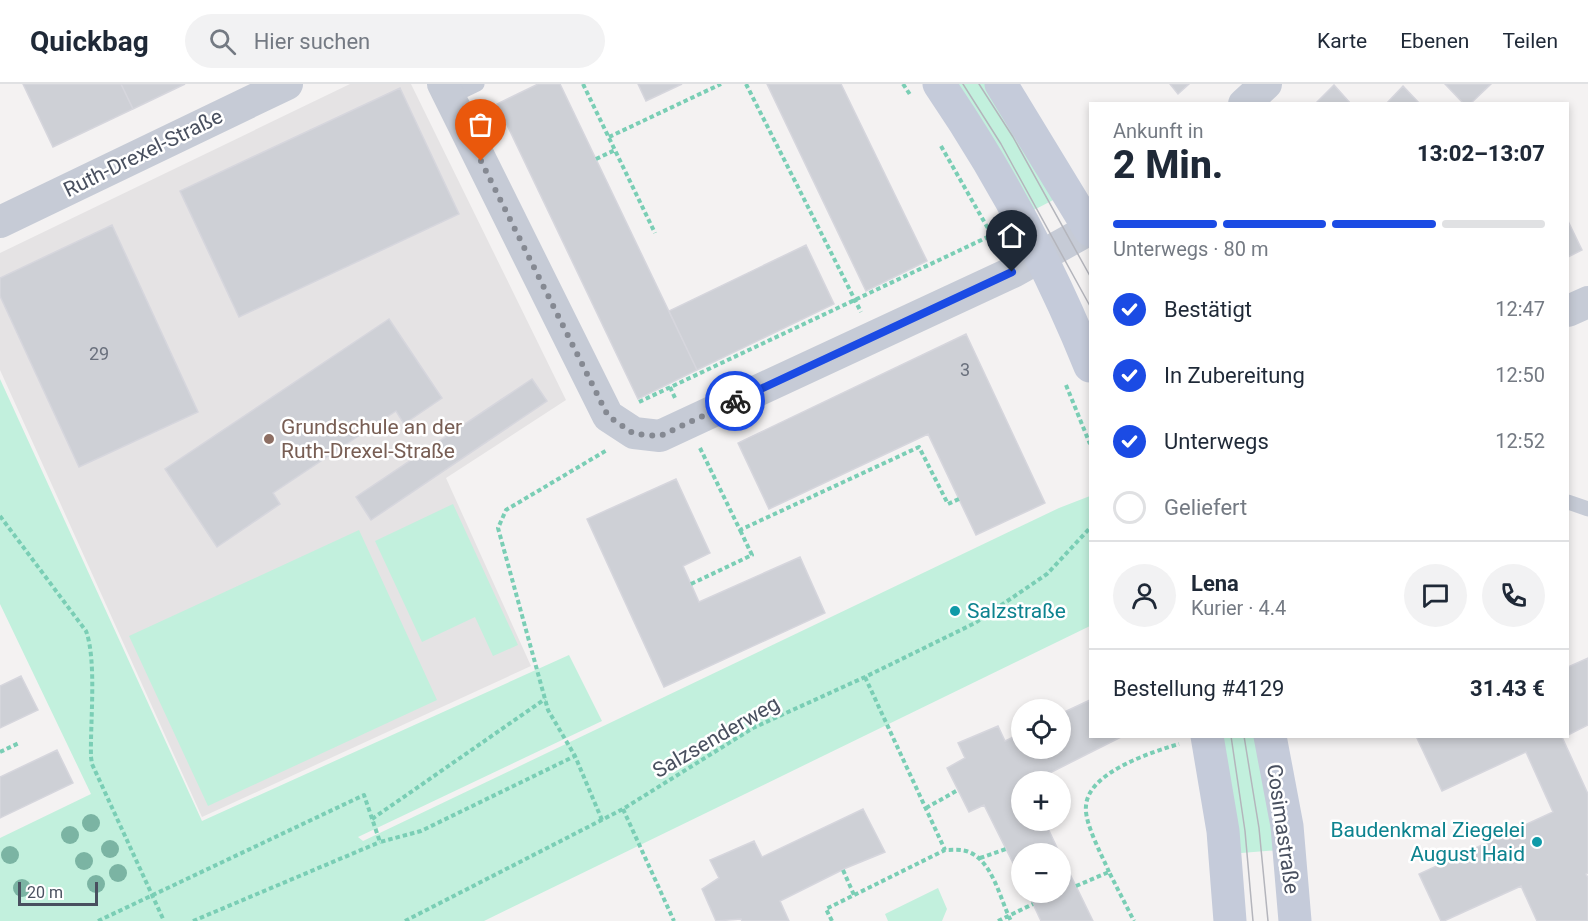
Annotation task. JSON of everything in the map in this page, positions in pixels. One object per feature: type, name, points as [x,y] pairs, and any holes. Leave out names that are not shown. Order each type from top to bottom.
[{"type":"main road","points":[[939,84],[968,126],[1005,189],[1040,257],[1089,364]]},
{"type":"main road","points":[[1001,84],[1089,228]]},
{"type":"main road","name":"Cosimastraße","points":[[1270,738],[1287,826],[1295,921]]},
{"type":"main road","points":[[1195,740],[1223,831],[1230,921]]},
{"type":"street","name":"Ruth-Drexel-Straße","points":[[0,222],[245,93],[287,84]]},
{"type":"street","points":[[1246,102],[1266,84]]},
{"type":"street","points":[[456,88],[608,416],[634,434],[660,436],[873,337],[1040,257],[1089,231]]},
{"type":"street","points":[[1569,311],[1588,302]]},
{"type":"lane","points":[[1569,502],[1588,509]]},
{"type":"path","points":[[583,84],[655,233]]},
{"type":"path","points":[[609,137],[721,84]]},
{"type":"path","points":[[746,84],[873,337]]},
{"type":"path","points":[[596,159],[615,150]]},
{"type":"path","points":[[608,416],[992,235]]},
{"type":"path","points":[[688,423],[752,555],[691,584]]},
{"type":"path","points":[[602,820],[575,756],[548,710],[498,528],[506,510],[634,434]]},
{"type":"path","points":[[740,531],[919,447],[948,504],[959,499]]},
{"type":"path","points":[[0,516],[86,632],[90,641],[92,764],[164,921]]},
{"type":"path","name":"Salzsenderweg","points":[[405,921],[623,809],[753,728],[975,623],[1047,574],[1089,529]]},
{"type":"path","points":[[865,677],[945,850]]},
{"type":"path","points":[[372,819],[545,699]]},
{"type":"path","points":[[1134,921],[1109,872],[1090,825],[1085,807],[1089,791],[1109,773],[1148,754],[1195,740]]},
{"type":"path","points":[[0,752],[19,743]]},
{"type":"path","points":[[193,921],[380,842],[421,831],[575,756]]},
{"type":"path","points":[[926,808],[958,790]]},
{"type":"path","points":[[98,921],[364,795],[380,842]]},
{"type":"path","points":[[623,809],[674,921]]},
{"type":"path","points":[[980,858],[1006,849]]},
{"type":"path","points":[[832,921],[826,909],[945,850],[967,851],[980,858],[988,870],[1010,919]]},
{"type":"path","points":[[843,870],[854,895]]},
{"type":"path","points":[[1076,886],[1109,872]]},
{"type":"path","points":[[998,921],[1010,919],[1033,904]]},
{"type":"shaded area","name":"Grundschule an der Ruth-Drexel-Straße","points":[[350,84],[411,84],[566,400],[446,478],[531,666],[202,817],[0,370],[0,253]]},
{"type":"green space","points":[[950,84],[993,84],[1059,197],[1030,212]]},
{"type":"green space","points":[[0,379],[202,821],[569,655],[602,721],[358,837],[363,841],[1059,508],[1089,496],[1089,626],[484,921],[0,921],[0,838],[91,794],[0,604]]},
{"type":"green space","points":[[453,504],[518,645],[493,656],[475,617],[422,642],[375,541]]},
{"type":"green space","points":[[359,530],[437,700],[208,806],[129,636]]},
{"type":"green space","points":[[1215,738],[1258,738],[1279,850],[1229,854]]},
{"type":"green space","points":[[938,888],[947,909],[942,921],[888,921],[885,914]]},
{"type":"building","points":[[23,84],[121,84],[133,109],[53,147]]},
{"type":"building","points":[[121,84],[185,84],[133,109]]},
{"type":"building","points":[[538,84],[560,84],[697,370],[638,399],[497,104]]},
{"type":"building","points":[[638,84],[682,84],[646,101]]},
{"type":"building","points":[[767,84],[841,84],[927,261],[866,291]]},
{"type":"building","points":[[1170,84],[1189,84],[1178,94]]},
{"type":"building","points":[[1445,84],[1491,84],[1472,102],[1462,102]]},
{"type":"building","points":[[1334,85],[1349,102],[1317,102]]},
{"type":"building","points":[[1403,86],[1418,102],[1388,102]]},
{"type":"building","points":[[400,88],[459,214],[239,317],[180,191]]},
{"type":"building","points":[[1569,223],[1582,250],[1569,256]]},
{"type":"building","points":[[112,225],[198,412],[79,467],[0,296],[0,278]]},
{"type":"building","points":[[806,245],[834,304],[697,370],[669,311]]},
{"type":"building","points":[[389,319],[442,398],[404,424],[396,411],[273,493],[280,504],[217,547],[165,469]]},
{"type":"building","points":[[966,334],[1045,503],[976,535],[928,434],[769,509],[738,443]]},
{"type":"building","points":[[532,379],[547,401],[371,520],[356,497]]},
{"type":"building","points":[[676,479],[710,553],[683,566],[699,602],[800,557],[825,613],[664,687],[587,519]]},
{"type":"building","points":[[1588,658],[1588,725],[1569,734],[1569,667]]},
{"type":"building","points":[[21,676],[38,710],[0,728],[0,686]]},
{"type":"building","points":[[1089,700],[1089,738],[1119,738],[1054,771],[1011,771],[1011,831],[1049,831],[1055,843],[1011,843],[1011,859],[984,805],[969,812],[947,768],[965,758],[958,743],[998,726],[1005,741],[1011,738],[1011,759],[1071,759],[1071,709]]},
{"type":"building","name":"Baudenkmal Ziegelei August Haid","points":[[1417,738],[1562,738],[1588,794],[1588,873],[1586,874],[1588,878],[1588,921],[1537,921],[1521,886],[1441,921],[1419,874],[1553,812],[1526,752],[1442,791]]},
{"type":"building","points":[[57,750],[73,783],[0,818],[0,777]]},
{"type":"building","points":[[863,809],[885,852],[846,868],[780,901],[789,921],[742,921],[741,919],[716,921],[702,889],[719,878],[710,860],[754,841],[762,857]]},
{"type":"building","points":[[1071,876],[1093,921],[1041,921],[1032,903],[1071,903]]},
{"type":"tram line","points":[[963,84],[1001,144],[1089,304]]},
{"type":"tram line","points":[[979,84],[1013,137],[1089,274]]},
{"type":"tram line","points":[[1231,738],[1245,831],[1253,921]]},
{"type":"tram line","points":[[1244,738],[1259,828],[1268,921]]},
{"type":"way so far","points":[[481,161],[608,416],[634,434],[660,436],[735,401]]},
{"type":"place","name":"Grundschule an der Ruth-Drexel-Straße","points":[[269,439]]},
{"type":"place","name":"Salzstraße","points":[[955,611]]},
{"type":"place","name":"Baudenkmal Ziegelei August Haid","points":[[1537,842]]},
{"type":"route","points":[[735,401],[1012,272]]}]
